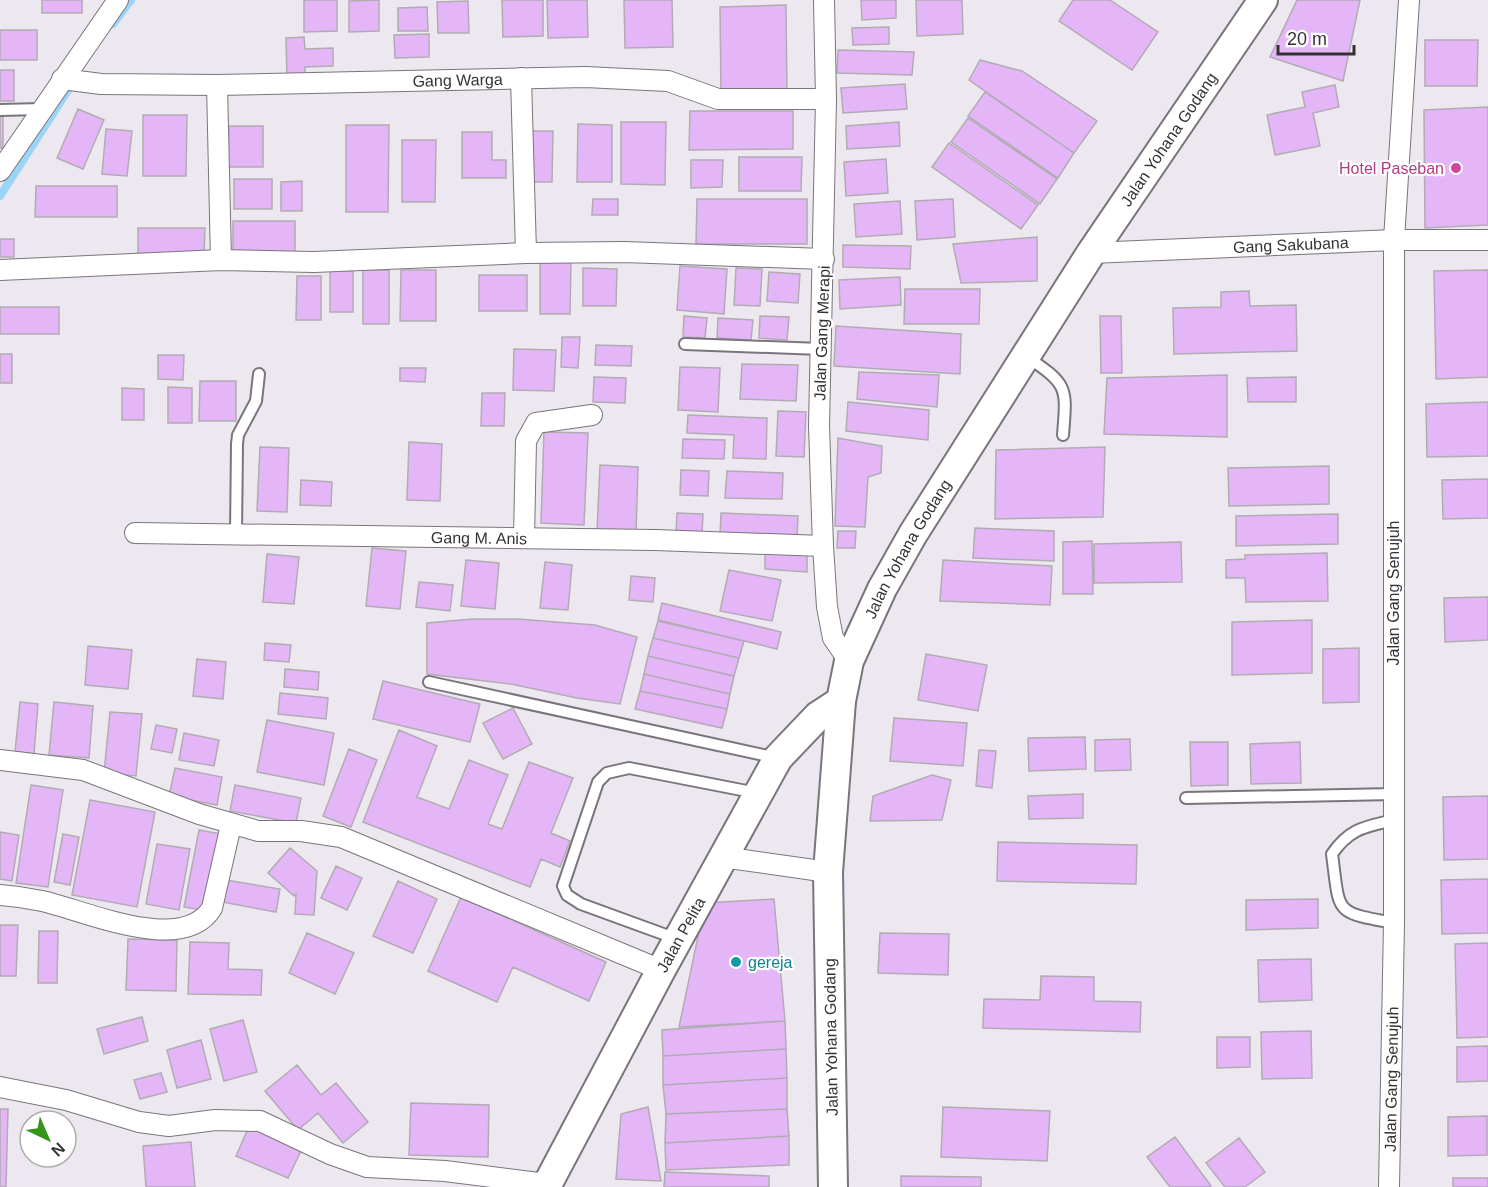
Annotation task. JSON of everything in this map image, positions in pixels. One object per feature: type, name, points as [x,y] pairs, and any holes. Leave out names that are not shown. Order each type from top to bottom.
[{"type":"main road","name":"Jalan Yohana Godang","points":[[833,1187],[828,872],[841,700],[849,660],[882,589],[913,534],[1091,253],[1263,0]]},
{"type":"main road","name":"Jalan Pelita","points":[[546,1186],[722,857],[778,759],[818,716],[841,700]]},
{"type":"street","points":[[0,171],[42,109],[72,81],[118,0]]},
{"type":"street","name":"Jalan Gang Merapi","points":[[824,0],[826,99],[819,426],[823,546],[827,607],[833,638],[849,660]]},
{"type":"street","name":"Jalan Gang Senujuh","points":[[1389,1187],[1394,923],[1394,240],[1409,0]]},
{"type":"street","name":"Gang Warga","points":[[72,81],[217,85],[585,76],[668,81],[718,99],[826,99]]},
{"type":"street","points":[[521,78],[526,254]]},
{"type":"street","points":[[217,85],[221,260]]},
{"type":"street","name":"Gang Sakubana","points":[[1091,253],[1394,240],[1488,240]]},
{"type":"street","points":[[0,270],[221,260],[314,262],[624,252],[824,259]]},
{"type":"street","points":[[524,538],[526,441],[531,428],[536,423],[592,415]]},
{"type":"street","name":"Gang M. Anis","points":[[135,533],[524,538],[823,546]]},
{"type":"street","points":[[0,759],[83,770],[231,825],[258,831],[301,831],[341,837],[661,970]]},
{"type":"street","points":[[0,895],[44,901],[118,924],[182,929],[206,918],[212,908],[231,825]]},
{"type":"street","points":[[722,857],[828,872]]},
{"type":"street","points":[[0,1087],[66,1100],[149,1123],[169,1126],[215,1119],[260,1121],[330,1154],[367,1167],[445,1171],[546,1186]]},
{"type":"lane","points":[[0,110],[42,109]]},
{"type":"lane","points":[[685,344],[821,349]]},
{"type":"lane","points":[[1026,356],[1062,383],[1066,399],[1063,435]]},
{"type":"lane","points":[[236,534],[238,435],[256,401],[259,374]]},
{"type":"lane","points":[[429,682],[778,759]]},
{"type":"lane","points":[[678,940],[581,904],[567,895],[563,886],[598,782],[607,773],[629,768],[760,794]]},
{"type":"lane","points":[[1186,798],[1394,794]]},
{"type":"lane","points":[[1394,820],[1360,828],[1343,838],[1332,854],[1338,902],[1347,912],[1394,923]]},
{"type":"building","points":[[42,0],[82,0],[82,13],[42,13]]},
{"type":"building","points":[[304,0],[337,0],[337,31],[304,32]]},
{"type":"building","points":[[379,0],[379,31],[349,32],[349,1]]},
{"type":"building","points":[[502,0],[543,0],[543,36],[503,37]]},
{"type":"building","points":[[547,0],[587,0],[588,37],[548,38]]},
{"type":"building","points":[[624,0],[672,0],[673,47],[625,48]]},
{"type":"building","points":[[861,0],[896,0],[896,18],[862,20]]},
{"type":"building","points":[[916,0],[962,0],[963,34],[917,36]]},
{"type":"building","points":[[1073,0],[1110,0],[1158,32],[1132,70],[1059,21]]},
{"type":"building","points":[[1297,0],[1360,0],[1343,81],[1270,57]]},
{"type":"building","points":[[468,1],[469,33],[438,33],[437,2]]},
{"type":"building","points":[[786,5],[787,96],[721,97],[720,7]]},
{"type":"building","points":[[427,7],[428,31],[398,31],[398,8]]},
{"type":"building","points":[[889,27],[889,44],[853,45],[852,28]]},
{"type":"building","points":[[0,30],[37,30],[37,60],[0,60]]},
{"type":"building","points":[[429,34],[429,57],[395,58],[394,35]]},
{"type":"building","points":[[304,37],[305,49],[333,48],[333,66],[305,67],[305,78],[287,79],[286,38]]},
{"type":"building","points":[[1425,40],[1478,40],[1477,86],[1425,86]]},
{"type":"building","points":[[838,50],[914,52],[912,75],[837,73]]},
{"type":"building","points":[[980,60],[1022,71],[1097,121],[1074,153],[969,80]]},
{"type":"building","points":[[0,70],[14,70],[14,101],[0,101]]},
{"type":"building","points":[[905,84],[907,109],[843,113],[841,88]]},
{"type":"building","points":[[1335,85],[1339,107],[1313,113],[1320,146],[1275,155],[1267,115],[1305,107],[1302,92]]},
{"type":"building","points":[[985,92],[1074,153],[1058,178],[968,116]]},
{"type":"building","name":"Hotel Paseban","points":[[1488,107],[1488,225],[1425,228],[1424,110]]},
{"type":"building","points":[[78,109],[104,120],[83,169],[57,158]]},
{"type":"building","points":[[690,111],[793,111],[793,149],[689,150]]},
{"type":"building","points":[[143,115],[187,115],[186,176],[143,176]]},
{"type":"building","points":[[0,116],[3,116],[3,148],[0,148]]},
{"type":"building","points":[[968,118],[1057,179],[1040,204],[951,142]]},
{"type":"building","points":[[621,122],[666,122],[665,185],[621,184]]},
{"type":"building","points":[[899,122],[900,146],[847,149],[846,126]]},
{"type":"building","points":[[578,124],[612,125],[612,182],[577,182]]},
{"type":"building","points":[[346,125],[389,125],[388,212],[346,212]]},
{"type":"building","points":[[229,126],[263,126],[263,167],[228,167]]},
{"type":"building","points":[[106,129],[132,131],[127,176],[102,174]]},
{"type":"building","points":[[527,131],[553,131],[552,182],[527,182]]},
{"type":"building","points":[[462,132],[492,132],[492,160],[506,160],[506,178],[462,178]]},
{"type":"building","points":[[402,140],[436,140],[435,202],[402,202]]},
{"type":"building","points":[[949,143],[1038,205],[1021,229],[932,167]]},
{"type":"building","points":[[739,157],[802,157],[801,191],[739,191]]},
{"type":"building","points":[[886,159],[888,193],[846,196],[844,162]]},
{"type":"building","points":[[691,160],[723,160],[722,187],[691,188]]},
{"type":"building","points":[[234,179],[272,179],[272,209],[234,209]]},
{"type":"building","points":[[302,181],[302,211],[281,211],[281,182]]},
{"type":"building","points":[[36,186],[117,186],[117,217],[35,217]]},
{"type":"building","points":[[593,199],[618,199],[618,215],[592,215]]},
{"type":"building","points":[[697,199],[807,199],[807,244],[696,244]]},
{"type":"building","points":[[953,199],[955,237],[917,240],[915,201]]},
{"type":"building","points":[[900,201],[902,234],[856,237],[854,204]]},
{"type":"building","points":[[233,221],[295,221],[295,255],[233,255]]},
{"type":"building","points":[[138,228],[205,228],[204,255],[138,255]]},
{"type":"building","points":[[1037,237],[1037,281],[961,283],[953,244]]},
{"type":"building","points":[[0,239],[14,239],[14,257],[0,257]]},
{"type":"building","points":[[843,245],[911,246],[910,269],[843,267]]},
{"type":"building","points":[[540,262],[571,262],[570,314],[540,314]]},
{"type":"building","points":[[680,266],[727,269],[724,314],[677,310]]},
{"type":"building","points":[[583,268],[617,269],[616,306],[583,306]]},
{"type":"building","points":[[736,268],[762,269],[760,306],[734,305]]},
{"type":"building","points":[[330,270],[353,271],[353,312],[330,312]]},
{"type":"building","points":[[363,270],[389,270],[389,324],[363,324]]},
{"type":"building","points":[[401,270],[436,270],[436,321],[400,321]]},
{"type":"building","points":[[1488,270],[1488,377],[1436,379],[1434,271]]},
{"type":"building","points":[[769,272],[800,274],[798,303],[767,301]]},
{"type":"building","points":[[479,275],[527,275],[527,311],[479,311]]},
{"type":"building","points":[[297,276],[321,276],[321,320],[296,320]]},
{"type":"building","points":[[900,277],[901,305],[840,309],[839,280]]},
{"type":"building","points":[[905,289],[980,289],[979,324],[904,324]]},
{"type":"building","points":[[1249,291],[1250,306],[1296,305],[1297,351],[1174,354],[1173,308],[1221,307],[1221,292]]},
{"type":"building","points":[[0,307],[59,307],[59,334],[0,334]]},
{"type":"building","points":[[684,316],[707,318],[705,338],[683,337]]},
{"type":"building","points":[[760,316],[789,317],[787,340],[759,338]]},
{"type":"building","points":[[1100,316],[1121,316],[1122,373],[1101,373]]},
{"type":"building","points":[[718,318],[753,320],[751,340],[717,338]]},
{"type":"building","points":[[836,326],[961,334],[960,374],[834,366]]},
{"type":"building","points":[[562,337],[580,337],[578,368],[561,367]]},
{"type":"building","points":[[596,345],[632,346],[631,366],[595,365]]},
{"type":"building","points":[[514,349],[556,350],[554,391],[513,390]]},
{"type":"building","points":[[0,354],[12,354],[12,383],[0,383]]},
{"type":"building","points":[[158,355],[184,355],[183,380],[158,379]]},
{"type":"building","points":[[742,364],[798,365],[796,401],[740,399]]},
{"type":"building","points":[[680,367],[720,368],[718,412],[678,410]]},
{"type":"building","points":[[400,368],[426,368],[425,382],[400,381]]},
{"type":"building","points":[[859,372],[939,375],[937,407],[857,399]]},
{"type":"building","points":[[1227,375],[1227,437],[1104,434],[1107,378]]},
{"type":"building","points":[[594,377],[626,378],[625,403],[593,402]]},
{"type":"building","points":[[1296,377],[1296,402],[1248,402],[1247,378]]},
{"type":"building","points":[[200,381],[236,381],[236,421],[199,421]]},
{"type":"building","points":[[168,387],[192,388],[192,423],[168,423]]},
{"type":"building","points":[[122,388],[144,389],[144,420],[122,420]]},
{"type":"building","points":[[482,393],[505,393],[504,426],[481,426]]},
{"type":"building","points":[[848,402],[929,410],[928,440],[846,431]]},
{"type":"building","points":[[1488,402],[1488,456],[1427,457],[1426,404]]},
{"type":"building","points":[[778,411],[806,412],[804,457],[776,456]]},
{"type":"building","points":[[688,415],[767,418],[766,459],[733,458],[734,435],[687,433]]},
{"type":"building","points":[[544,432],[588,433],[584,525],[541,523]]},
{"type":"building","points":[[838,438],[882,446],[881,473],[868,477],[865,527],[835,526]]},
{"type":"building","points":[[683,439],[725,440],[724,459],[682,458]]},
{"type":"building","points":[[409,442],[442,444],[440,501],[407,500]]},
{"type":"building","points":[[260,447],[289,448],[287,512],[257,511]]},
{"type":"building","points":[[1105,447],[1103,517],[995,519],[996,450]]},
{"type":"building","points":[[600,465],[638,467],[636,532],[597,530]]},
{"type":"building","points":[[1329,466],[1329,504],[1229,506],[1228,468]]},
{"type":"building","points":[[681,470],[709,471],[708,496],[680,495]]},
{"type":"building","points":[[727,471],[783,473],[782,499],[725,498]]},
{"type":"building","points":[[1488,479],[1488,518],[1443,519],[1442,480]]},
{"type":"building","points":[[301,480],[332,482],[331,506],[300,505]]},
{"type":"building","points":[[677,513],[703,514],[702,534],[676,533]]},
{"type":"building","points":[[721,513],[798,516],[797,539],[720,536]]},
{"type":"building","points":[[1338,514],[1338,544],[1236,546],[1236,516]]},
{"type":"building","points":[[975,528],[1054,531],[1054,561],[973,558]]},
{"type":"building","points":[[838,531],[856,531],[855,548],[837,548]]},
{"type":"building","points":[[1092,541],[1093,594],[1063,594],[1063,542]]},
{"type":"building","points":[[1181,542],[1182,582],[1094,583],[1094,544]]},
{"type":"building","points":[[372,548],[406,551],[400,609],[366,606]]},
{"type":"building","points":[[765,548],[807,551],[807,572],[765,569]]},
{"type":"building","points":[[1327,553],[1328,601],[1246,602],[1245,578],[1226,578],[1226,560],[1245,559],[1245,555]]},
{"type":"building","points":[[267,554],[299,557],[294,604],[263,602]]},
{"type":"building","points":[[466,560],[499,563],[495,609],[461,606]]},
{"type":"building","points":[[943,560],[1052,566],[1050,605],[940,601]]},
{"type":"building","points":[[545,562],[572,565],[568,610],[540,608]]},
{"type":"building","points":[[729,570],[781,580],[772,621],[720,611]]},
{"type":"building","points":[[631,576],[655,578],[653,602],[629,600]]},
{"type":"building","points":[[419,582],[453,585],[450,611],[416,607]]},
{"type":"building","points":[[1488,597],[1488,640],[1445,642],[1444,598]]},
{"type":"building","points":[[662,603],[781,632],[777,649],[658,620]]},
{"type":"building","points":[[473,619],[517,619],[595,625],[637,637],[620,704],[577,698],[511,684],[427,674],[427,623]]},
{"type":"building","points":[[1312,620],[1312,673],[1232,675],[1232,622]]},
{"type":"building","points":[[658,621],[744,641],[739,658],[653,638]]},
{"type":"building","points":[[653,638],[739,658],[734,676],[648,656]]},
{"type":"building","points":[[265,643],[291,645],[289,662],[264,660]]},
{"type":"building","points":[[88,646],[132,650],[128,689],[85,685]]},
{"type":"building","points":[[1359,648],[1359,702],[1323,703],[1323,649]]},
{"type":"building","points":[[926,654],[987,665],[978,711],[918,700]]},
{"type":"building","points":[[648,656],[734,676],[730,694],[644,674]]},
{"type":"building","points":[[197,659],[226,662],[223,699],[193,696]]},
{"type":"building","points":[[285,669],[319,672],[318,690],[284,687]]},
{"type":"building","points":[[644,674],[730,694],[727,709],[640,691]]},
{"type":"building","points":[[383,681],[480,704],[470,742],[373,719]]},
{"type":"building","points":[[640,691],[727,709],[722,728],[635,709]]},
{"type":"building","points":[[280,693],[328,698],[326,719],[278,714]]},
{"type":"building","points":[[20,702],[38,704],[34,754],[15,752]]},
{"type":"building","points":[[54,702],[93,706],[89,758],[49,755]]},
{"type":"building","points":[[513,708],[532,744],[503,759],[483,723]]},
{"type":"building","points":[[110,712],[142,714],[136,776],[104,773]]},
{"type":"building","points":[[894,718],[967,723],[963,766],[890,761]]},
{"type":"building","points":[[267,720],[334,733],[324,785],[257,772]]},
{"type":"building","points":[[156,725],[177,729],[172,753],[151,749]]},
{"type":"building","points":[[399,730],[437,746],[417,797],[449,809],[469,760],[508,775],[488,824],[502,829],[529,762],[573,778],[551,833],[570,841],[560,867],[541,859],[530,887],[363,822]]},
{"type":"building","points":[[184,733],[219,740],[214,766],[179,760]]},
{"type":"building","points":[[1085,737],[1086,769],[1029,771],[1028,738]]},
{"type":"building","points":[[1130,739],[1131,770],[1095,771],[1095,740]]},
{"type":"building","points":[[1190,742],[1228,742],[1228,785],[1191,786]]},
{"type":"building","points":[[1300,742],[1301,783],[1251,784],[1250,744]]},
{"type":"building","points":[[349,749],[377,760],[351,827],[323,816]]},
{"type":"building","points":[[979,750],[996,751],[992,788],[976,786]]},
{"type":"building","points":[[175,768],[222,777],[217,805],[169,796]]},
{"type":"building","points":[[932,775],[951,780],[942,820],[870,821],[873,796]]},
{"type":"building","points":[[31,785],[63,790],[48,887],[16,883]]},
{"type":"building","points":[[235,785],[301,798],[296,823],[230,811]]},
{"type":"building","points":[[1083,794],[1083,818],[1029,819],[1028,796]]},
{"type":"building","points":[[1488,796],[1488,859],[1444,860],[1443,797]]},
{"type":"building","points":[[90,800],[155,812],[137,907],[72,895]]},
{"type":"building","points":[[199,830],[222,834],[207,911],[184,907]]},
{"type":"building","points":[[0,832],[19,835],[12,881],[0,879]]},
{"type":"building","points":[[63,834],[79,837],[70,885],[54,882]]},
{"type":"building","points":[[998,842],[1137,845],[1136,884],[997,881]]},
{"type":"building","points":[[157,844],[190,849],[179,910],[146,904]]},
{"type":"building","points":[[290,848],[317,871],[314,915],[295,914],[296,894],[294,896],[268,873]]},
{"type":"building","points":[[336,866],[362,878],[347,910],[321,898]]},
{"type":"building","points":[[1488,879],[1488,933],[1442,934],[1441,880]]},
{"type":"building","points":[[226,880],[280,889],[276,912],[222,902]]},
{"type":"building","points":[[398,881],[437,899],[413,953],[373,936]]},
{"type":"building","points":[[461,897],[606,962],[589,1001],[513,967],[497,1002],[428,971]]},
{"type":"building","name":"gereja","points":[[774,899],[785,1021],[679,1027],[705,903]]},
{"type":"building","points":[[1318,899],[1318,928],[1246,930],[1246,900]]},
{"type":"building","points":[[0,925],[18,925],[16,976],[0,976]]},
{"type":"building","points":[[39,931],[58,931],[57,983],[38,983]]},
{"type":"building","points":[[307,933],[354,953],[335,994],[289,973]]},
{"type":"building","points":[[880,933],[949,934],[948,975],[878,973]]},
{"type":"building","points":[[128,939],[177,940],[176,991],[126,990]]},
{"type":"building","points":[[190,942],[229,943],[228,969],[262,970],[261,995],[188,994]]},
{"type":"building","points":[[1488,943],[1488,1037],[1457,1038],[1455,944]]},
{"type":"building","points":[[1311,959],[1312,1000],[1259,1002],[1258,960]]},
{"type":"building","points":[[1041,976],[1094,977],[1094,1001],[1141,1002],[1140,1032],[983,1028],[984,999],[1040,1000]]},
{"type":"building","points":[[142,1017],[148,1041],[104,1054],[97,1029]]},
{"type":"building","points":[[243,1020],[257,1072],[224,1081],[210,1029]]},
{"type":"building","points":[[785,1021],[786,1049],[663,1056],[662,1030]]},
{"type":"building","points":[[1311,1031],[1312,1078],[1262,1079],[1261,1032]]},
{"type":"building","points":[[1217,1037],[1250,1037],[1250,1067],[1217,1068]]},
{"type":"building","points":[[201,1040],[211,1079],[177,1088],[167,1050]]},
{"type":"building","points":[[1488,1046],[1488,1081],[1457,1082],[1457,1047]]},
{"type":"building","points":[[786,1049],[787,1078],[663,1085],[663,1056]]},
{"type":"building","points":[[297,1065],[321,1095],[336,1083],[368,1122],[343,1143],[318,1113],[298,1130],[265,1091]]},
{"type":"building","points":[[161,1073],[167,1092],[140,1099],[134,1080]]},
{"type":"building","points":[[787,1078],[787,1109],[666,1114],[663,1085]]},
{"type":"building","points":[[411,1103],[489,1105],[488,1157],[409,1155]]},
{"type":"building","points":[[648,1107],[661,1181],[616,1179],[621,1114]]},
{"type":"building","points":[[943,1107],[1050,1111],[1047,1161],[941,1157]]},
{"type":"building","points":[[0,1109],[8,1109],[6,1187],[0,1187]]},
{"type":"building","points":[[787,1109],[789,1136],[665,1143],[666,1114]]},
{"type":"building","points":[[1487,1116],[1487,1155],[1448,1156],[1448,1117]]},
{"type":"building","points":[[249,1126],[302,1149],[288,1178],[236,1156]]},
{"type":"building","points":[[789,1136],[789,1165],[666,1170],[665,1143]]},
{"type":"building","points":[[1175,1137],[1210,1187],[1170,1187],[1147,1157]]},
{"type":"building","points":[[1239,1138],[1265,1172],[1245,1187],[1225,1187],[1206,1163]]},
{"type":"building","points":[[191,1142],[195,1187],[146,1187],[143,1146]]},
{"type":"building","points":[[665,1172],[769,1176],[769,1187],[664,1187]]},
{"type":"building","points":[[901,1176],[981,1177],[981,1187],[901,1187]]},
{"type":"building","points":[[1453,1178],[1488,1178],[1488,1187],[1453,1187]]},
{"type":"waterway","points":[[113,24],[131,0]]},
{"type":"waterway","points":[[0,196],[74,81]]},
{"type":"place","name":"Hotel Paseban","points":[[1456,168]]},
{"type":"place","name":"gereja","points":[[736,962]]}]
